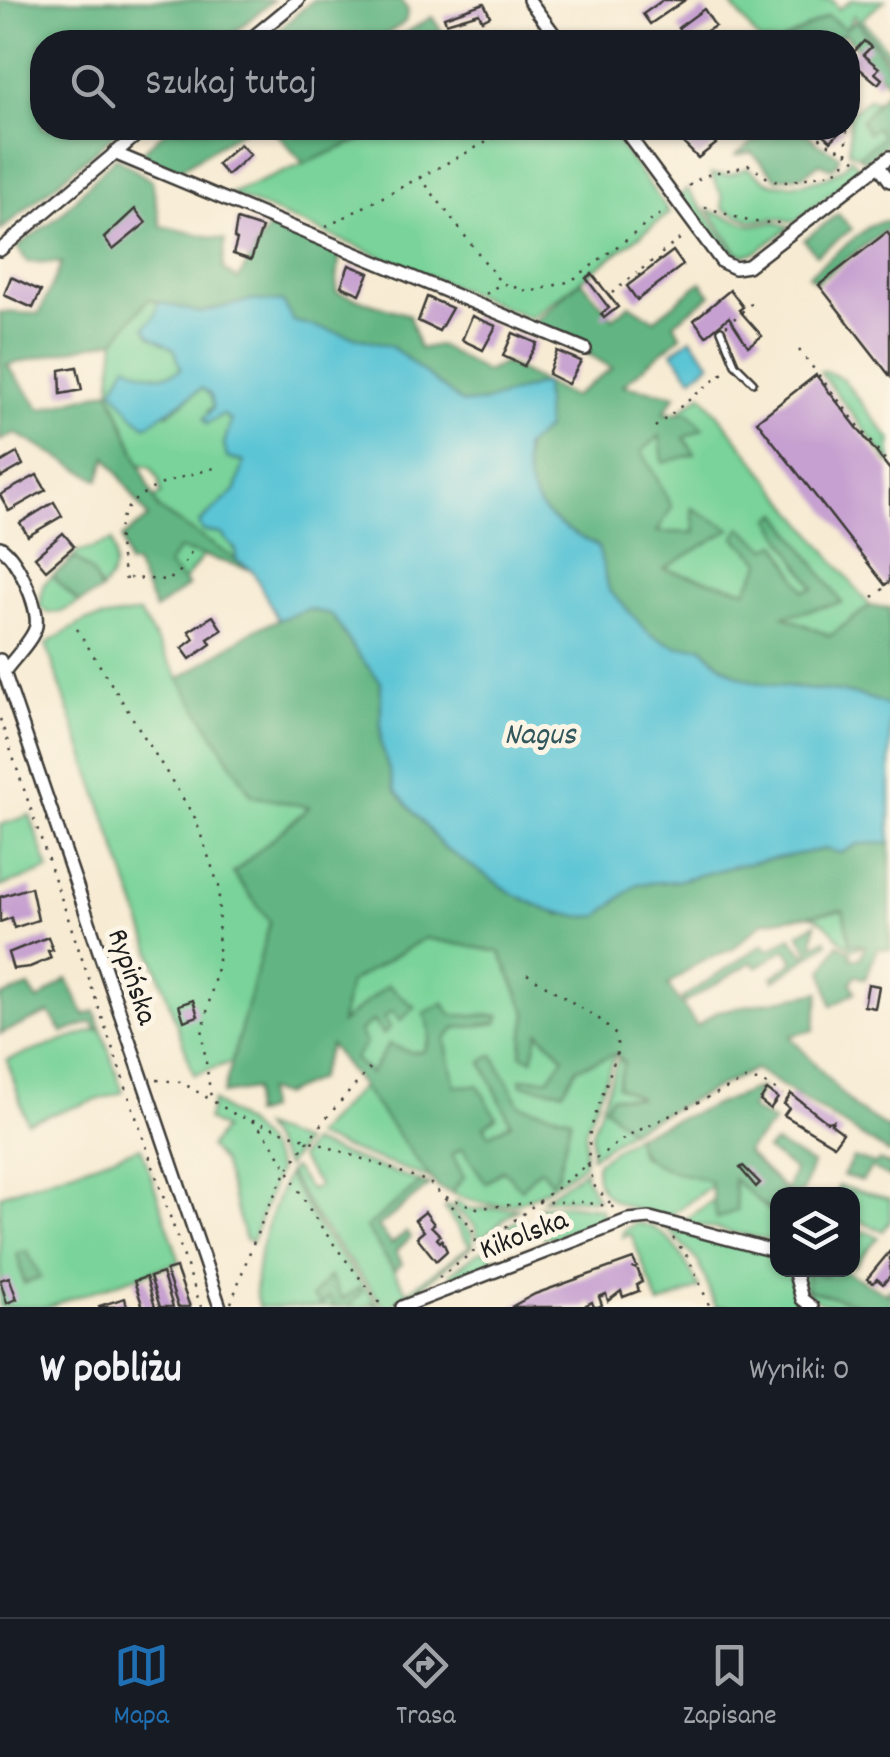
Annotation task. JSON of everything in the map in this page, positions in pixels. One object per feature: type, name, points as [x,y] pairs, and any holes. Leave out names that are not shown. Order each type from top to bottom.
[{"type":"street","points":[[262,30],[298,0]]},
{"type":"street","points":[[529,0],[551,30]]},
{"type":"street","points":[[0,250],[130,140]]},
{"type":"street","points":[[632,140],[722,262],[734,268],[748,266],[890,157]]},
{"type":"street","points":[[114,153],[584,349]]},
{"type":"street","points":[[875,169],[890,180]]},
{"type":"street","points":[[0,547],[19,569],[36,629],[2,666]]},
{"type":"street","name":"Rypińska","points":[[2,666],[220,1307]]},
{"type":"street","points":[[654,1219],[770,1250]]},
{"type":"street","name":"Kikolska","points":[[402,1307],[628,1220],[654,1219]]},
{"type":"street","points":[[796,1277],[802,1298],[812,1307]]},
{"type":"lane","points":[[721,330],[735,364],[753,382]]},
{"type":"path","points":[[311,235],[491,140]]},
{"type":"path","points":[[822,140],[875,169]]},
{"type":"path","points":[[689,186],[706,172],[729,172],[749,165],[772,181],[788,182],[835,172],[844,164],[846,140]]},
{"type":"path","points":[[420,178],[502,284],[530,292],[571,280],[672,205]]},
{"type":"path","points":[[705,208],[751,222],[774,221],[800,227]]},
{"type":"path","points":[[612,293],[691,230]]},
{"type":"path","points":[[473,302],[502,284]]},
{"type":"path","points":[[721,330],[752,302]]},
{"type":"path","points":[[799,350],[890,466]]},
{"type":"path","points":[[655,427],[735,364]]},
{"type":"path","points":[[194,547],[180,571],[169,580],[127,578],[118,527],[133,500],[160,486],[218,467]]},
{"type":"path","points":[[873,597],[890,584]]},
{"type":"path","points":[[76,629],[195,818],[219,887],[218,963],[202,1034],[211,1098]]},
{"type":"path","points":[[0,719],[200,1307]]},
{"type":"path","points":[[528,974],[599,1019],[616,1035],[618,1050],[590,1132],[588,1164],[596,1187],[614,1206]]},
{"type":"path","points":[[229,1307],[286,1172],[309,1138],[372,1066]]},
{"type":"path","points":[[143,1080],[181,1082],[236,1115],[429,1182],[470,1225],[476,1250]]},
{"type":"path","points":[[413,1303],[534,1202],[629,1135],[745,1080],[760,1081],[783,1094]]},
{"type":"path","points":[[248,1118],[262,1129],[316,1220],[382,1307]]},
{"type":"path","points":[[444,1197],[477,1208],[583,1202],[614,1206],[654,1219],[688,1257],[710,1307]]},
{"type":"path","points":[[490,1238],[520,1232],[556,1246]]},
{"type":"path","points":[[483,1244],[496,1252],[506,1266]]},
{"type":"green space","points":[[0,0],[273,0],[237,30],[30,30],[30,140],[108,140],[0,231]]},
{"type":"green space","points":[[313,0],[400,0],[408,10],[405,22],[393,30],[279,30]]},
{"type":"green space","points":[[728,0],[832,0],[839,9],[852,0],[885,0],[862,19],[890,53],[890,60],[854,15],[846,29],[828,16],[803,30],[751,30]]},
{"type":"green space","points":[[828,16],[845,29],[857,20],[890,67],[890,86],[860,51],[860,30],[803,30]]},
{"type":"green space","points":[[432,17],[441,30],[411,30]]},
{"type":"green space","points":[[890,87],[890,117],[883,125],[890,141],[864,162],[859,156],[882,137],[877,127],[868,133],[861,121]]},
{"type":"green space","points":[[868,99],[877,101],[861,121],[867,132],[877,127],[883,137],[859,156],[849,152],[849,140],[860,140],[860,105]]},
{"type":"green space","points":[[155,140],[227,140],[177,171],[137,156]]},
{"type":"green space","points":[[283,140],[359,140],[304,164]]},
{"type":"green space","points":[[361,140],[616,140],[670,213],[530,318],[230,194]]},
{"type":"green space","points":[[756,140],[814,140],[839,155],[832,169],[819,163],[804,175],[777,179],[751,152],[734,156]]},
{"type":"green space","points":[[115,157],[152,181],[161,226],[225,240],[223,269],[238,280],[271,223],[340,251],[336,292],[409,315],[419,349],[438,345],[486,372],[504,363],[572,397],[612,368],[534,322],[581,280],[613,318],[630,304],[654,320],[701,282],[711,295],[674,323],[681,336],[623,385],[676,395],[664,413],[688,412],[703,428],[684,438],[695,454],[663,463],[660,436],[642,451],[672,507],[657,532],[695,533],[692,508],[731,529],[664,569],[746,590],[762,562],[735,537],[741,527],[767,548],[778,544],[804,591],[814,588],[771,519],[779,513],[842,603],[784,616],[830,636],[870,606],[890,608],[890,707],[857,695],[745,679],[701,646],[678,647],[651,635],[609,590],[597,546],[547,514],[526,481],[528,439],[543,383],[482,403],[462,403],[392,347],[292,321],[251,300],[199,313],[148,299],[115,340],[7,365],[41,409],[110,390],[158,509],[252,570],[179,549],[167,565],[188,586],[155,610],[135,564],[128,565],[122,538],[148,518],[107,457],[99,480],[15,433],[0,441],[0,312],[39,314],[62,263],[27,262],[17,247],[58,217]]},
{"type":"green space","points":[[850,158],[862,169],[795,222],[777,218],[752,221],[723,209],[722,196],[711,174],[729,175],[748,168],[772,183],[796,184],[829,176]]},
{"type":"green space","points":[[687,189],[737,255],[718,247],[680,195]]},
{"type":"green space","points":[[708,210],[751,225],[774,222],[790,227],[756,252],[745,255],[738,252]]},
{"type":"green space","points":[[838,214],[852,229],[816,255],[804,240]]},
{"type":"green space","points":[[890,222],[890,234],[886,230],[816,282],[808,275],[871,225]]},
{"type":"green space","points":[[148,299],[159,302],[154,317],[175,350],[181,369],[169,376],[142,373],[168,414],[202,388],[211,396],[211,422],[223,414],[231,421],[224,444],[236,459],[244,462],[236,490],[200,523],[203,531],[221,533],[236,550],[236,560],[161,512],[153,498],[161,495],[159,480],[151,467],[140,464],[110,390],[115,340]]},
{"type":"green space","points":[[820,372],[843,379],[890,439],[890,463]]},
{"type":"green space","points":[[702,394],[870,606],[830,636],[782,615],[841,603],[779,513],[772,519],[815,587],[804,591],[778,544],[768,548],[735,537],[762,562],[746,590],[663,569],[730,529],[692,510],[696,533],[656,532],[642,451],[660,435],[694,453],[684,438],[702,429],[688,412],[677,413]]},
{"type":"green space","points":[[112,541],[114,568],[101,591],[92,573],[68,562],[76,553]]},
{"type":"green space","points":[[179,549],[203,556],[183,582],[167,565]]},
{"type":"green space","points":[[76,558],[92,573],[101,591],[79,603],[52,576]]},
{"type":"green space","points":[[52,576],[79,603],[61,612],[48,613],[40,607],[43,585]]},
{"type":"green space","points":[[308,609],[332,615],[381,682],[381,743],[395,790],[443,847],[512,893],[545,909],[562,915],[637,884],[676,881],[825,849],[841,853],[858,844],[890,843],[890,950],[878,948],[865,979],[855,975],[851,983],[855,992],[832,1006],[823,971],[838,944],[851,952],[851,958],[860,958],[865,946],[850,943],[843,910],[763,922],[733,949],[699,962],[668,985],[697,1026],[718,1011],[820,992],[814,1030],[790,1036],[855,1108],[890,1130],[890,1154],[755,1069],[630,1130],[605,1107],[611,1096],[640,1098],[617,1086],[624,1062],[616,1054],[577,1068],[563,1091],[522,1085],[521,1079],[549,1078],[564,1057],[539,1032],[532,1060],[521,1054],[527,1013],[500,952],[425,938],[349,983],[341,1023],[388,985],[415,1007],[400,1021],[392,1011],[384,1017],[390,1027],[383,1035],[373,1021],[359,1032],[366,1043],[354,1059],[370,1074],[389,1044],[423,1052],[430,1033],[424,1013],[444,1003],[451,1015],[500,1016],[497,1023],[456,1028],[445,1040],[455,1086],[478,1085],[496,1117],[484,1126],[489,1135],[511,1123],[482,1062],[493,1055],[520,1105],[571,1118],[558,1174],[551,1182],[540,1168],[521,1189],[503,1170],[486,1183],[462,1148],[452,1155],[464,1177],[451,1193],[438,1188],[330,1045],[318,1079],[282,1095],[266,1091],[267,1110],[252,1115],[254,1089],[223,1094],[270,922],[233,873],[309,807],[252,796],[179,679],[257,628]]},
{"type":"green space","points":[[139,613],[252,796],[310,806],[270,922],[232,1062],[194,1075],[46,644],[85,621]]},
{"type":"green space","points":[[30,815],[49,870],[0,887],[0,825]]},
{"type":"green space","points":[[843,910],[850,943],[865,945],[853,949],[823,921],[809,915]]},
{"type":"green space","points":[[816,923],[813,946],[826,939],[828,943],[774,981],[772,977],[794,961],[786,949],[757,967],[752,962],[684,1003],[682,998],[763,944],[769,950],[791,937],[805,955],[809,952],[799,933]]},
{"type":"green space","points":[[425,938],[500,952],[527,1013],[521,1054],[532,1059],[538,1032],[564,1057],[549,1078],[522,1079],[563,1091],[577,1068],[616,1053],[586,1129],[584,1164],[551,1187],[521,1201],[490,1205],[451,1193],[464,1177],[452,1154],[463,1148],[502,1170],[540,1168],[551,1181],[520,1105],[493,1055],[482,1063],[511,1122],[489,1135],[484,1126],[495,1118],[455,1087],[445,1040],[456,1028],[497,1023],[499,1016],[450,1015],[444,1003],[423,1052],[410,1052],[370,1075],[354,1058],[359,1033],[373,1020],[382,1034],[390,1027],[384,1017],[392,1010],[388,985],[341,1024],[349,983]]},
{"type":"green space","points":[[67,979],[85,1015],[95,1011],[101,1028],[97,1030],[92,1022],[63,1033],[49,1013],[0,1034],[0,997],[29,987],[38,1001]]},
{"type":"green space","points":[[101,1028],[123,1092],[27,1122],[7,1060]]},
{"type":"green space","points":[[619,1057],[643,1099],[605,1107],[630,1130],[591,1157],[592,1132]]},
{"type":"green space","points":[[363,1085],[432,1179],[313,1137]]},
{"type":"green space","points":[[761,1087],[750,1109],[774,1122],[746,1152],[782,1187],[770,1187],[770,1211],[733,1179],[737,1210],[717,1219],[710,1181],[653,1162],[638,1146],[635,1135]]},
{"type":"green space","points":[[213,1101],[260,1138],[278,1171],[252,1242],[245,1239],[222,1162],[209,1147],[223,1129],[207,1120]]},
{"type":"green space","points":[[262,1127],[303,1143],[286,1167]]},
{"type":"green space","points":[[635,1135],[644,1158],[710,1181],[711,1186],[668,1217],[618,1203],[600,1188],[597,1162]]},
{"type":"green space","points":[[310,1143],[421,1182],[367,1228],[407,1292],[470,1246],[444,1208],[448,1206],[472,1233],[473,1245],[413,1293],[385,1307],[318,1221],[288,1173],[293,1168],[310,1190],[319,1186],[299,1158]]},
{"type":"green space","points":[[775,1143],[812,1164],[804,1187],[788,1187],[794,1170],[766,1150]]},
{"type":"green space","points":[[141,1147],[180,1262],[46,1307],[0,1307],[0,1195]]},
{"type":"green space","points":[[853,1158],[890,1165],[890,1178],[871,1168],[862,1181],[843,1176]]},
{"type":"green space","points":[[586,1169],[585,1175],[597,1199],[543,1199]]},
{"type":"green space","points":[[287,1174],[316,1224],[380,1307],[372,1302],[367,1307],[348,1307],[362,1291],[359,1288],[342,1300],[329,1297],[334,1307],[259,1307],[258,1259]]},
{"type":"green space","points":[[732,1178],[770,1211],[770,1240],[682,1222],[713,1200],[717,1218]]},
{"type":"green space","points":[[421,1182],[430,1185],[378,1227],[392,1244],[406,1232],[411,1237],[396,1251],[402,1264],[394,1270],[366,1228]]},
{"type":"green space","points":[[860,1192],[890,1199],[890,1221],[883,1231],[860,1221]]},
{"type":"green space","points":[[456,1201],[470,1209],[518,1208],[479,1240],[475,1226],[453,1206]]},
{"type":"green space","points":[[566,1204],[600,1208],[605,1219],[553,1238],[506,1228],[517,1220],[537,1225],[548,1219],[538,1207]]},
{"type":"green space","points":[[636,1223],[667,1238],[699,1288],[659,1305],[631,1234],[623,1237],[624,1230]]},
{"type":"green space","points":[[667,1228],[770,1253],[770,1277],[791,1277],[797,1307],[716,1307],[699,1263]]},
{"type":"green space","points":[[860,1232],[878,1237],[860,1259]]},
{"type":"green space","points":[[27,1251],[41,1277],[24,1284],[17,1253]]},
{"type":"green space","points":[[488,1251],[494,1256],[491,1265],[455,1281],[450,1274],[478,1252]]},
{"type":"green space","points":[[330,1276],[342,1299],[359,1288],[362,1292],[348,1307],[334,1307],[329,1297],[321,1305],[312,1297]]},
{"type":"green space","points":[[802,1277],[825,1277],[808,1290],[869,1307],[822,1302],[806,1291]]},
{"type":"green space","points":[[808,1277],[856,1277],[885,1293],[890,1288],[890,1307],[869,1307],[807,1290]]},
{"type":"water","name":"Nagus","points":[[251,300],[283,302],[293,321],[392,347],[462,403],[482,403],[544,383],[546,429],[524,448],[529,484],[553,520],[598,546],[609,590],[651,635],[678,647],[701,646],[731,671],[752,681],[857,695],[890,707],[890,843],[858,844],[841,853],[825,849],[676,881],[637,884],[599,916],[578,917],[545,909],[512,893],[443,847],[395,790],[381,743],[381,682],[332,615],[308,609],[278,620],[252,570],[236,560],[236,550],[221,534],[203,531],[199,523],[236,490],[244,462],[227,458],[224,444],[231,421],[223,414],[207,424],[204,418],[213,408],[211,396],[202,388],[146,426],[113,389],[127,364],[154,375],[181,369],[175,350],[150,335],[145,327],[159,302],[200,313]]},
{"type":"water","points":[[691,338],[711,363],[692,378],[672,352]]},
{"type":"building","points":[[663,0],[685,0],[650,24],[643,14]]},
{"type":"building","points":[[484,3],[490,16],[482,20],[479,13],[446,23],[444,17]]},
{"type":"building","points":[[704,9],[715,26],[708,30],[678,28]]},
{"type":"building","points":[[864,41],[871,47],[863,55],[879,68],[875,73],[882,79],[878,84],[860,69],[860,45]]},
{"type":"building","points":[[713,140],[716,144],[698,158],[682,142]]},
{"type":"building","points":[[240,144],[250,155],[227,175],[217,164]]},
{"type":"building","points":[[135,209],[146,223],[113,250],[104,238]]},
{"type":"building","points":[[237,220],[262,228],[251,260],[233,254]]},
{"type":"building","points":[[887,232],[890,236],[890,376],[819,285]]},
{"type":"building","points":[[673,251],[683,265],[637,300],[627,286]]},
{"type":"building","points":[[349,265],[369,273],[360,294],[341,286]]},
{"type":"building","points":[[592,274],[618,307],[604,318],[601,314],[609,308],[586,278]]},
{"type":"building","points":[[11,277],[41,291],[33,308],[4,295]]},
{"type":"building","points":[[730,290],[743,307],[739,310],[762,336],[748,346],[729,317],[706,336],[694,320]]},
{"type":"building","points":[[427,297],[452,308],[439,331],[418,321]]},
{"type":"building","points":[[472,316],[496,326],[483,350],[462,340]]},
{"type":"building","points":[[513,333],[537,343],[524,366],[503,356]]},
{"type":"building","points":[[557,351],[581,361],[568,384],[548,374]]},
{"type":"building","points":[[77,367],[82,390],[61,394],[60,370]]},
{"type":"building","points":[[816,375],[890,470],[890,581],[885,585],[757,421]]},
{"type":"building","points":[[17,453],[23,465],[0,478],[0,463]]},
{"type":"building","points":[[37,475],[46,490],[9,511],[0,495]]},
{"type":"building","points":[[54,502],[62,516],[28,536],[20,523]]},
{"type":"building","points":[[63,533],[74,546],[46,570],[35,557]]},
{"type":"building","points":[[213,616],[222,630],[190,659],[182,648],[194,639],[189,631]]},
{"type":"building","points":[[31,887],[38,920],[14,928],[11,918],[0,922],[0,897]]},
{"type":"building","points":[[48,937],[53,950],[48,951],[51,958],[13,969],[8,953]]},
{"type":"building","points":[[868,984],[879,986],[875,1008],[864,1006]]},
{"type":"building","points":[[193,1000],[198,1016],[184,1021],[179,1005]]},
{"type":"building","points":[[767,1090],[778,1098],[770,1109],[760,1101]]},
{"type":"building","points":[[791,1094],[827,1122],[833,1121],[831,1124],[843,1133],[834,1145],[784,1115],[789,1108],[784,1104]]},
{"type":"building","points":[[743,1166],[760,1183],[756,1187],[740,1168]]},
{"type":"building","points":[[425,1212],[447,1251],[436,1261],[417,1237],[424,1231],[415,1220]]},
{"type":"building","points":[[890,1251],[890,1276],[883,1284],[867,1279]]},
{"type":"building","points":[[633,1259],[642,1282],[637,1285],[639,1291],[623,1297],[621,1291],[608,1301],[606,1294],[599,1297],[602,1305],[598,1307],[592,1302],[587,1307],[511,1307],[535,1294]]},
{"type":"building","points":[[176,1268],[190,1307],[178,1307],[166,1271]]},
{"type":"building","points":[[162,1273],[173,1307],[160,1307],[150,1277]]},
{"type":"building","points":[[9,1277],[17,1299],[7,1303],[0,1280]]},
{"type":"building","points":[[146,1277],[155,1307],[143,1307],[134,1281]]},
{"type":"building","points":[[125,1298],[127,1307],[99,1306]]}]
